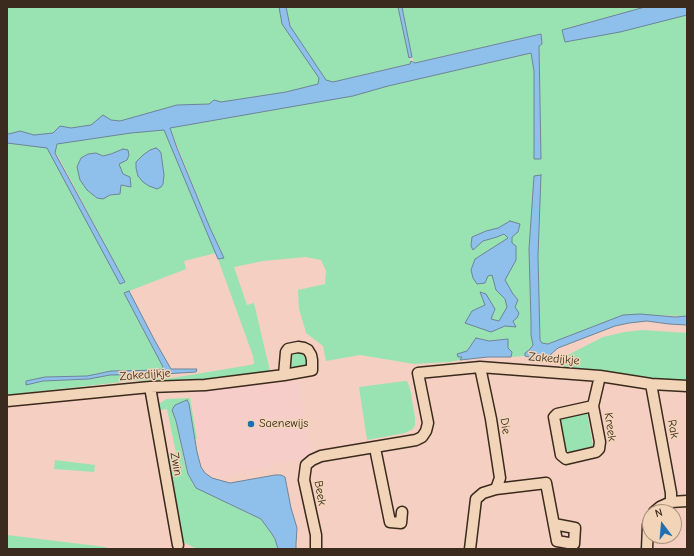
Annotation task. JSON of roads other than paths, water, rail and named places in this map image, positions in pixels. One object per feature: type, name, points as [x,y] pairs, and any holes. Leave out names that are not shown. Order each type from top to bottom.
[{"type":"street","name":"Zakedijkje","points":[[418,373],[480,367],[600,376],[651,384],[687,386]]},
{"type":"street","name":"Die","points":[[480,367],[491,419],[500,478],[496,490]]},
{"type":"street","name":"Beek","points":[[316,549],[316,535],[304,480],[306,465],[320,456],[375,448],[416,440],[422,437],[426,431],[428,423],[418,373]]},
{"type":"street","name":"Zakedijkje","points":[[7,401],[150,387],[205,385],[284,375]]},
{"type":"street","name":"Kreek","points":[[594,406],[557,414],[554,417],[561,455],[566,459],[596,452],[599,449],[600,442],[594,406],[600,376]]},
{"type":"street","name":"Rak","points":[[651,384],[671,492],[671,502]]},
{"type":"street","name":"Zwin","points":[[150,387],[180,548]]},
{"type":"street","points":[[375,448],[390,522],[401,523],[402,512]]},
{"type":"street","points":[[470,549],[476,499],[483,493],[546,483],[554,524]]},
{"type":"street","points":[[667,504],[671,502],[687,501]]},
{"type":"water","points":[[279,7],[286,7],[290,26],[326,80],[333,82],[410,64],[411,61],[415,63],[541,34],[542,44],[539,46],[541,159],[534,159],[534,71],[531,53],[388,86],[353,96],[170,128],[210,228],[224,258],[218,259],[164,130],[131,133],[57,144],[55,153],[125,282],[120,284],[47,148],[7,143],[7,133],[9,134],[20,131],[34,135],[53,133],[60,126],[71,128],[91,125],[103,115],[111,120],[120,121],[177,105],[209,104],[214,100],[221,102],[286,92],[318,84],[319,78],[282,24]]},
{"type":"water","points":[[398,7],[402,7],[412,57],[409,58]]},
{"type":"water","points":[[645,7],[687,7],[687,15],[620,32],[565,42],[562,30]]},
{"type":"water","points":[[156,148],[161,153],[164,175],[163,184],[157,189],[143,182],[138,176],[136,168],[136,162],[143,155]]},
{"type":"water","points":[[123,149],[128,150],[129,155],[127,160],[119,164],[123,174],[130,177],[131,187],[121,185],[120,194],[110,195],[103,199],[97,198],[87,190],[80,180],[77,167],[81,158],[88,154],[96,153],[103,156]]},
{"type":"water","points":[[541,175],[538,256],[540,340],[542,343],[548,344],[623,315],[640,314],[675,317],[687,316],[687,325],[647,321],[629,323],[615,326],[558,348],[551,354],[547,362],[525,356],[525,353],[533,345],[531,335],[529,249],[534,176]]},
{"type":"water","points":[[510,221],[520,224],[518,232],[512,237],[512,243],[516,246],[516,260],[505,280],[518,300],[515,307],[519,313],[517,318],[513,321],[516,327],[505,326],[491,332],[465,323],[472,311],[485,305],[480,292],[486,294],[495,309],[491,319],[499,321],[507,307],[505,299],[496,290],[492,275],[488,276],[485,283],[477,284],[473,278],[471,270],[475,259],[508,238],[504,234],[483,241],[473,250],[471,246],[472,237],[498,228]]},
{"type":"water","points":[[129,291],[171,369],[197,369],[196,372],[110,375],[89,379],[43,381],[26,385],[26,381],[45,377],[87,376],[111,371],[161,370],[163,367],[124,293]]},
{"type":"water","points":[[476,338],[489,341],[508,339],[508,348],[512,352],[511,357],[488,357],[460,360],[462,357],[458,357],[457,354],[467,351]]},
{"type":"water","points":[[187,400],[189,404],[197,452],[201,467],[205,473],[212,478],[230,483],[275,475],[285,477],[291,508],[297,528],[296,549],[278,549],[275,539],[261,519],[196,488],[188,474],[176,421],[172,410],[175,405]]},
{"type":"place","name":"Saenewijs","points":[[251,424]]}]
